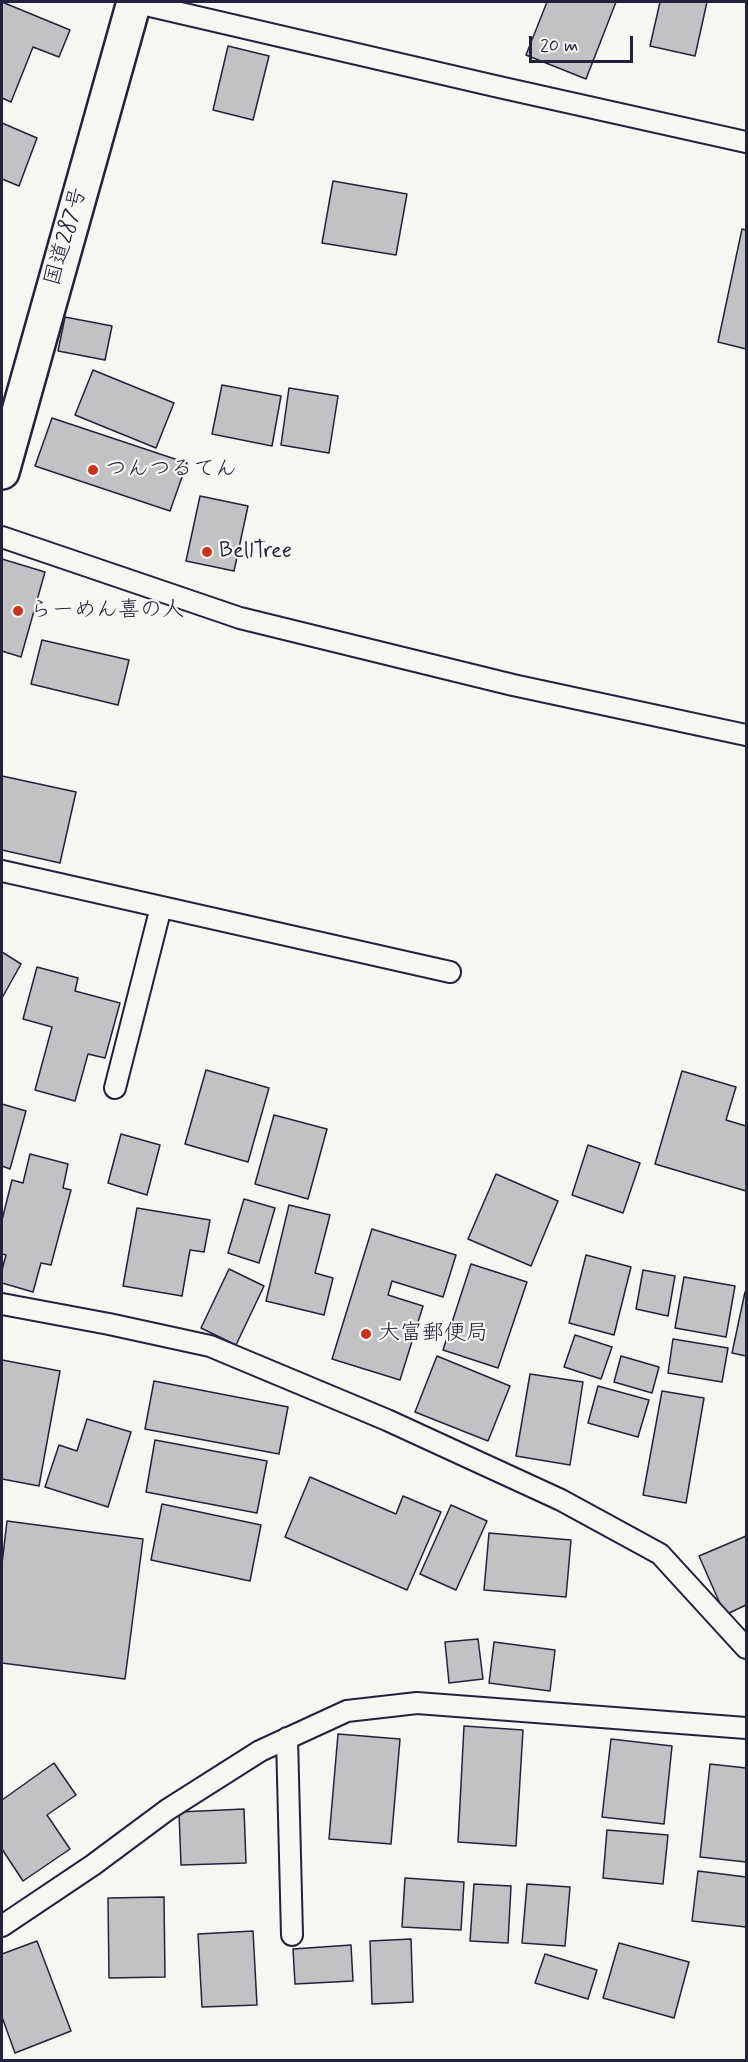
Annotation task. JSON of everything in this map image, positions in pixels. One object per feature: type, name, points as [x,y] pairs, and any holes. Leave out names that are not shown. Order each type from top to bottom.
[{"type":"highway","name":"国道287号","points":[[2,472],[134,2]]},
{"type":"lane","points":[[134,2],[747,142]]},
{"type":"lane","points":[[2,537],[240,618],[513,685],[747,735]]},
{"type":"lane","points":[[2,871],[450,972]]},
{"type":"lane","points":[[115,1088],[161,907]]},
{"type":"lane","points":[[2,1304],[210,1346],[387,1420],[561,1500],[660,1554],[747,1648]]},
{"type":"lane","points":[[2,1926],[93,1865],[167,1810],[260,1751],[347,1711],[417,1702],[747,1728]]},
{"type":"lane","points":[[287,1738],[292,1935]]},
{"type":"building","points":[[2,2],[70,30],[59,57],[33,47],[11,102],[2,98]]},
{"type":"building","points":[[547,2],[616,2],[586,79],[526,55]]},
{"type":"building","points":[[660,2],[707,2],[695,56],[650,46]]},
{"type":"building","points":[[228,46],[269,56],[253,120],[213,110]]},
{"type":"building","points":[[2,123],[37,138],[19,186],[2,179]]},
{"type":"building","points":[[333,181],[407,194],[396,255],[322,243]]},
{"type":"building","points":[[742,229],[746,230],[746,349],[718,342]]},
{"type":"building","points":[[65,317],[112,326],[105,360],[58,351]]},
{"type":"building","points":[[93,370],[174,403],[156,448],[75,415]]},
{"type":"building","points":[[222,385],[281,396],[272,446],[212,434]]},
{"type":"building","points":[[289,388],[338,396],[329,453],[281,445]]},
{"type":"building","points":[[52,418],[187,463],[170,511],[35,466]]},
{"type":"building","points":[[200,496],[248,506],[234,571],[186,561]]},
{"type":"building","name":"らーめん喜の人","points":[[2,559],[45,572],[21,657],[2,651]]},
{"type":"building","points":[[42,640],[129,660],[118,705],[31,684]]},
{"type":"building","points":[[2,776],[76,792],[60,863],[2,850]]},
{"type":"building","points":[[2,952],[21,964],[2,998]]},
{"type":"building","points":[[37,967],[78,978],[75,991],[120,1003],[105,1058],[88,1054],[75,1101],[35,1090],[52,1027],[23,1019]]},
{"type":"building","points":[[206,1070],[269,1088],[248,1162],[185,1144]]},
{"type":"building","points":[[682,1071],[736,1087],[726,1120],[746,1126],[746,1191],[655,1164]]},
{"type":"building","points":[[2,1104],[26,1111],[10,1169],[2,1166]]},
{"type":"building","points":[[274,1115],[327,1129],[308,1199],[255,1184]]},
{"type":"building","points":[[121,1134],[160,1145],[147,1195],[108,1183]]},
{"type":"building","points":[[588,1145],[640,1163],[623,1213],[572,1195]]},
{"type":"building","points":[[30,1154],[68,1164],[63,1188],[71,1190],[51,1265],[41,1263],[33,1292],[2,1283],[2,1270],[6,1255],[2,1254],[2,1220],[12,1180],[23,1183]]},
{"type":"building","points":[[496,1174],[558,1201],[531,1266],[468,1239]]},
{"type":"building","points":[[244,1199],[275,1208],[259,1263],[228,1253]]},
{"type":"building","points":[[289,1205],[330,1215],[315,1273],[333,1278],[324,1315],[266,1301]]},
{"type":"building","points":[[137,1208],[210,1220],[204,1252],[190,1250],[182,1296],[123,1286]]},
{"type":"building","points":[[372,1229],[456,1255],[443,1297],[392,1281],[388,1295],[423,1306],[400,1380],[332,1359]]},
{"type":"building","points":[[586,1255],[631,1267],[614,1335],[569,1323]]},
{"type":"building","points":[[471,1264],[527,1282],[498,1368],[443,1350]]},
{"type":"building","points":[[229,1269],[264,1286],[236,1345],[201,1328]]},
{"type":"building","points":[[643,1270],[675,1276],[668,1316],[636,1309]]},
{"type":"building","points":[[684,1277],[735,1286],[726,1337],[675,1328]]},
{"type":"building","points":[[746,1292],[746,1356],[732,1353]]},
{"type":"building","points":[[575,1335],[612,1347],[601,1379],[564,1367]]},
{"type":"building","points":[[673,1339],[728,1348],[722,1382],[668,1373]]},
{"type":"building","points":[[437,1356],[510,1386],[488,1441],[415,1412]]},
{"type":"building","points":[[621,1356],[659,1367],[652,1393],[614,1382]]},
{"type":"building","points":[[2,1360],[60,1371],[39,1486],[2,1479]]},
{"type":"building","points":[[530,1374],[583,1382],[570,1465],[516,1456]]},
{"type":"building","points":[[154,1381],[288,1407],[279,1454],[145,1429]]},
{"type":"building","points":[[598,1386],[649,1400],[638,1437],[588,1423]]},
{"type":"building","points":[[662,1391],[704,1398],[686,1503],[643,1495]]},
{"type":"building","points":[[87,1419],[131,1432],[108,1507],[45,1487],[59,1445],[77,1451]]},
{"type":"building","points":[[155,1440],[267,1461],[257,1513],[146,1492]]},
{"type":"building","points":[[310,1477],[396,1514],[403,1496],[441,1512],[407,1590],[285,1537]]},
{"type":"building","points":[[162,1504],[261,1525],[250,1581],[151,1560]]},
{"type":"building","points":[[451,1505],[487,1521],[456,1590],[420,1574]]},
{"type":"building","points":[[7,1521],[143,1539],[125,1679],[2,1663],[2,1564]]},
{"type":"building","points":[[489,1533],[571,1540],[566,1597],[484,1590]]},
{"type":"building","points":[[746,1536],[746,1605],[725,1615],[699,1556]]},
{"type":"building","points":[[478,1639],[483,1679],[449,1683],[445,1642]]},
{"type":"building","points":[[494,1642],[555,1650],[550,1691],[489,1683]]},
{"type":"building","points":[[464,1726],[523,1730],[516,1846],[458,1842]]},
{"type":"building","points":[[338,1734],[400,1739],[391,1844],[329,1839]]},
{"type":"building","points":[[611,1739],[672,1746],[664,1824],[602,1817]]},
{"type":"building","points":[[54,1763],[76,1795],[47,1815],[70,1849],[23,1881],[2,1849],[2,1800]]},
{"type":"building","points":[[710,1764],[746,1768],[746,1862],[700,1857]]},
{"type":"building","points":[[244,1809],[246,1863],[181,1865],[179,1812]]},
{"type":"building","points":[[607,1830],[668,1835],[663,1884],[603,1878]]},
{"type":"building","points":[[698,1871],[746,1877],[746,1927],[692,1921]]},
{"type":"building","points":[[405,1878],[464,1882],[461,1930],[402,1927]]},
{"type":"building","points":[[474,1884],[511,1886],[508,1943],[470,1941]]},
{"type":"building","points":[[527,1884],[570,1887],[565,1946],[522,1943]]},
{"type":"building","points":[[164,1897],[165,1977],[109,1978],[108,1898]]},
{"type":"building","points":[[253,1931],[257,2005],[202,2007],[198,1934]]},
{"type":"building","points":[[411,1939],[413,2002],[372,2004],[370,1941]]},
{"type":"building","points":[[37,1941],[71,2031],[15,2053],[2,2017],[2,1954]]},
{"type":"building","points":[[619,1943],[689,1962],[674,2018],[603,1998]]},
{"type":"building","points":[[351,1945],[353,1981],[295,1984],[293,1949]]},
{"type":"building","points":[[545,1954],[597,1970],[588,1999],[535,1983]]},
{"type":"place","name":"つんつるてん","points":[[93,470]]},
{"type":"place","name":"BellTree","points":[[207,552]]},
{"type":"place","name":"らーめん喜の人","points":[[18,611]]},
{"type":"place","name":"大富郵便局","points":[[366,1334]]}]
